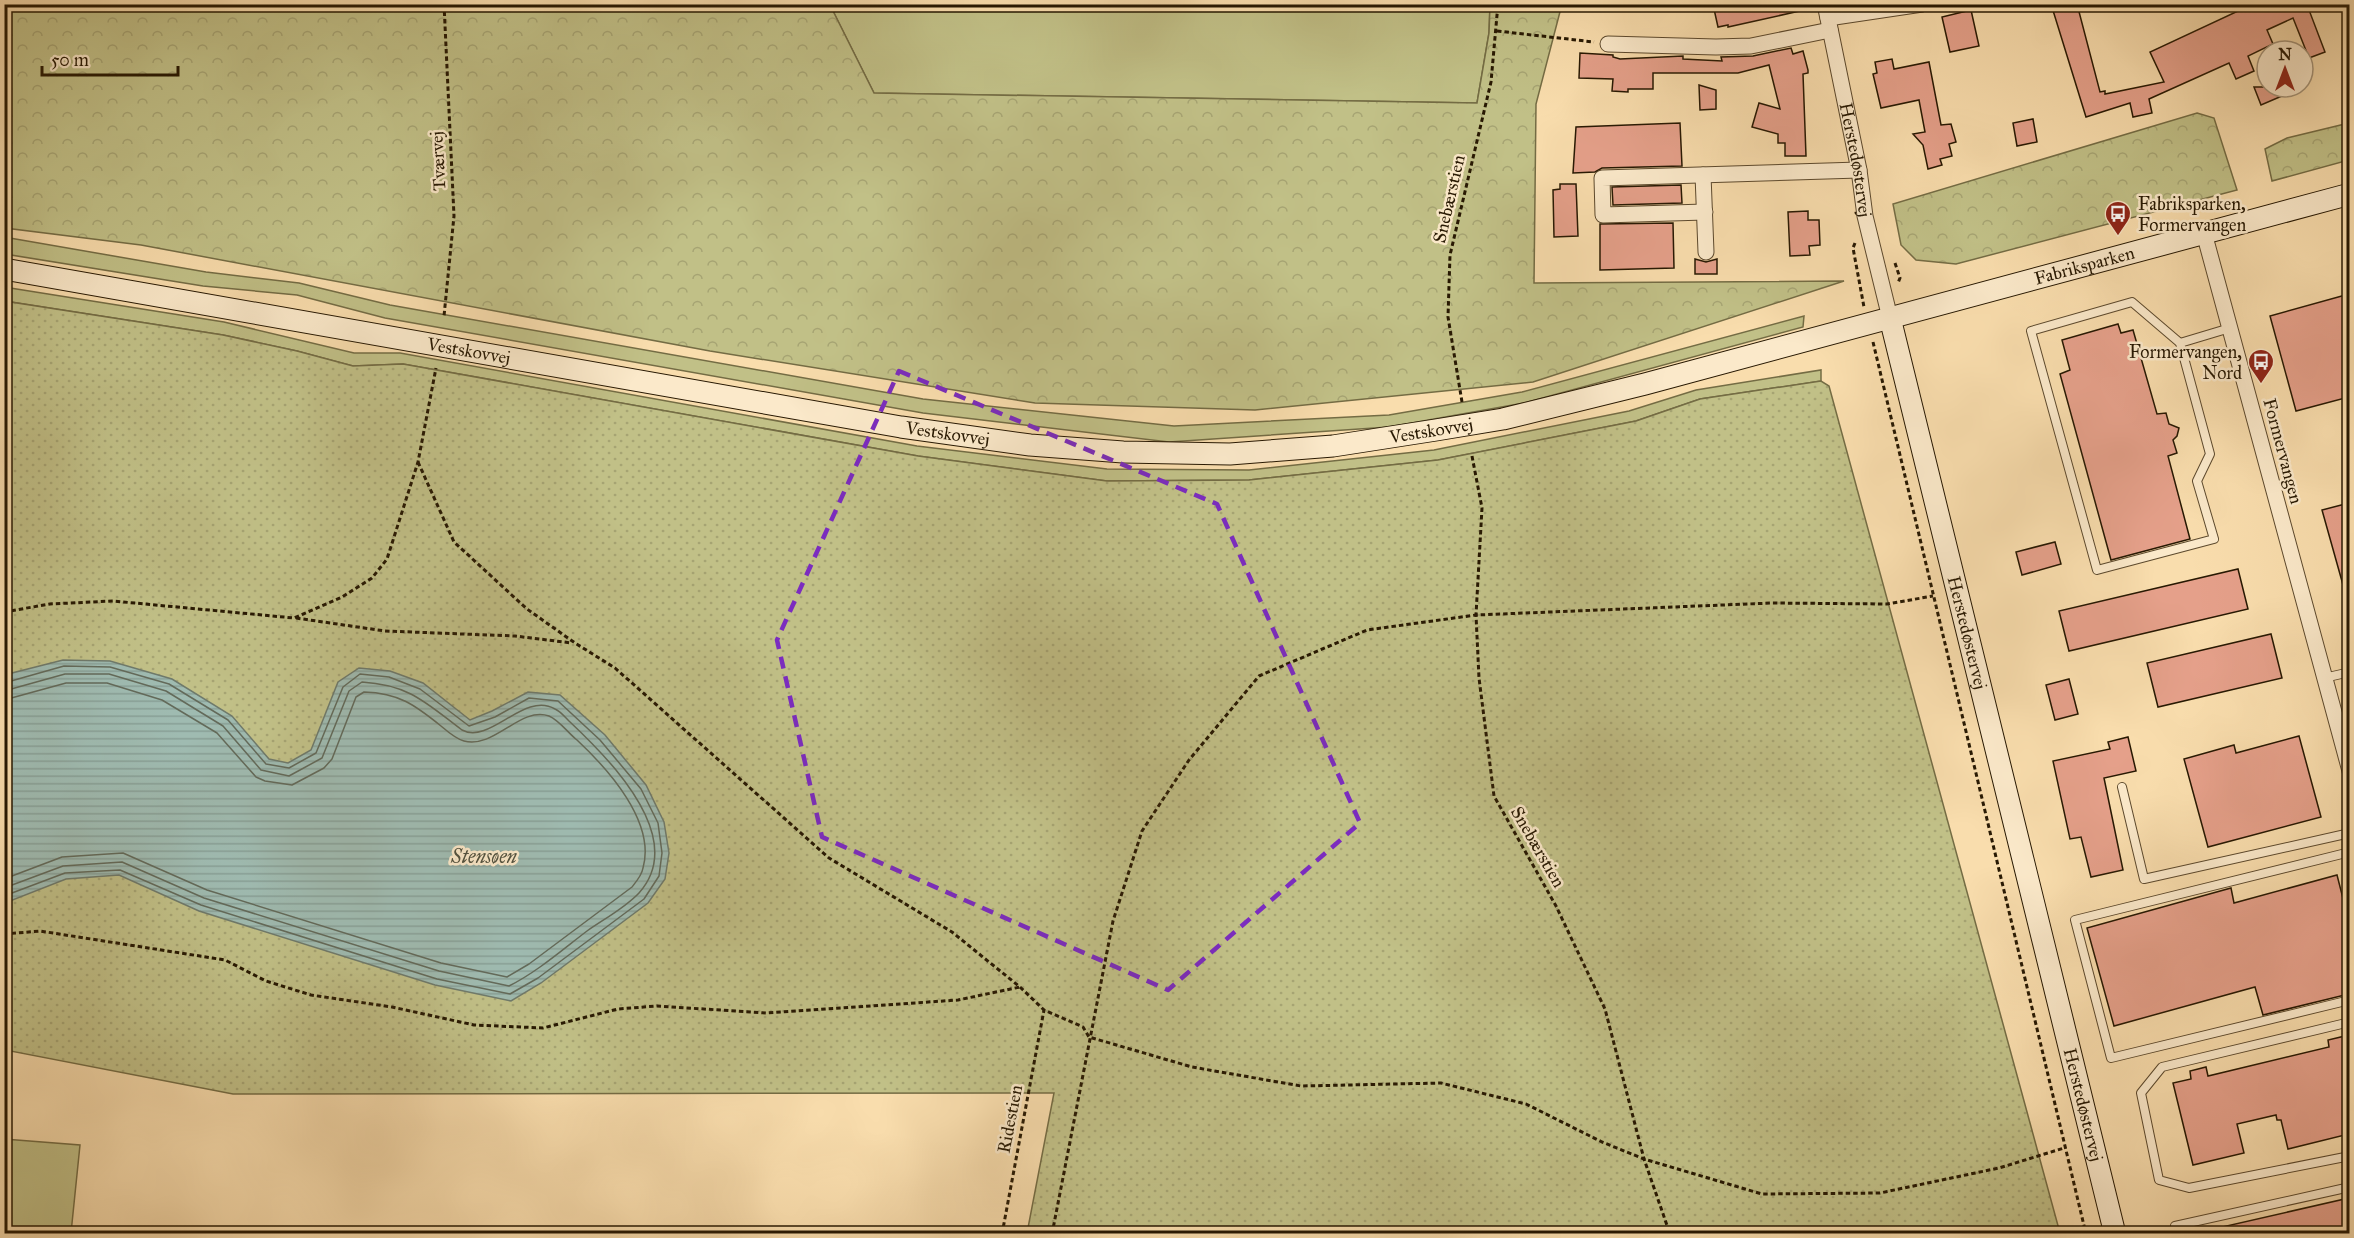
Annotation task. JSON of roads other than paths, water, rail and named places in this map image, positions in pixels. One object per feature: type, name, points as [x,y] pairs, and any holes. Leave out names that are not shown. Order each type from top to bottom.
[{"type":"street","points":[[1608,44],[1751,46],[1828,18],[1922,4]]},
{"type":"street","name":"Herstedøstervej","points":[[1828,18],[1859,170],[1865,216],[2115,1233]]},
{"type":"street","points":[[1705,212],[1603,215],[1602,178],[1859,170]]},
{"type":"street","points":[[1704,175],[1706,252]]},
{"type":"street","name":"Fabriksparken","points":[[1890,318],[2349,194]]},
{"type":"street","name":"Formervangen","points":[[2204,233],[2349,771]]},
{"type":"street","name":"Vestskovvej","points":[[4,269],[901,427],[1030,445],[1123,452],[1230,454],[1333,446],[1503,419],[1645,384],[1890,318]]},
{"type":"lane","points":[[2132,302],[2180,343],[2210,454],[2197,481],[2214,539],[2097,570],[2031,332],[2132,302]]},
{"type":"lane","points":[[2180,343],[2230,328]]},
{"type":"lane","points":[[2324,678],[2349,672]]},
{"type":"lane","points":[[2122,787],[2144,879],[2349,833]]},
{"type":"lane","points":[[2349,852],[2075,921],[2111,1058],[2349,1000]]},
{"type":"lane","points":[[2349,1022],[2162,1067],[2141,1093],[2159,1180],[2189,1188],[2349,1156]]},
{"type":"lane","points":[[2175,1226],[2349,1187]]},
{"type":"water","name":"Stensøen","points":[[63,660],[110,661],[172,679],[232,716],[269,759],[288,763],[311,750],[338,682],[359,668],[390,671],[423,683],[470,720],[528,692],[560,695],[605,735],[646,785],[664,822],[669,853],[665,879],[648,903],[541,983],[511,1001],[435,985],[199,911],[119,875],[66,879],[5,903],[5,679],[12,673]]},
{"type":"place","name":"Fabriksparken, Formervangen","points":[[2118,237]]},
{"type":"place","name":"Formervangen, Nord","points":[[2261,385]]}]
